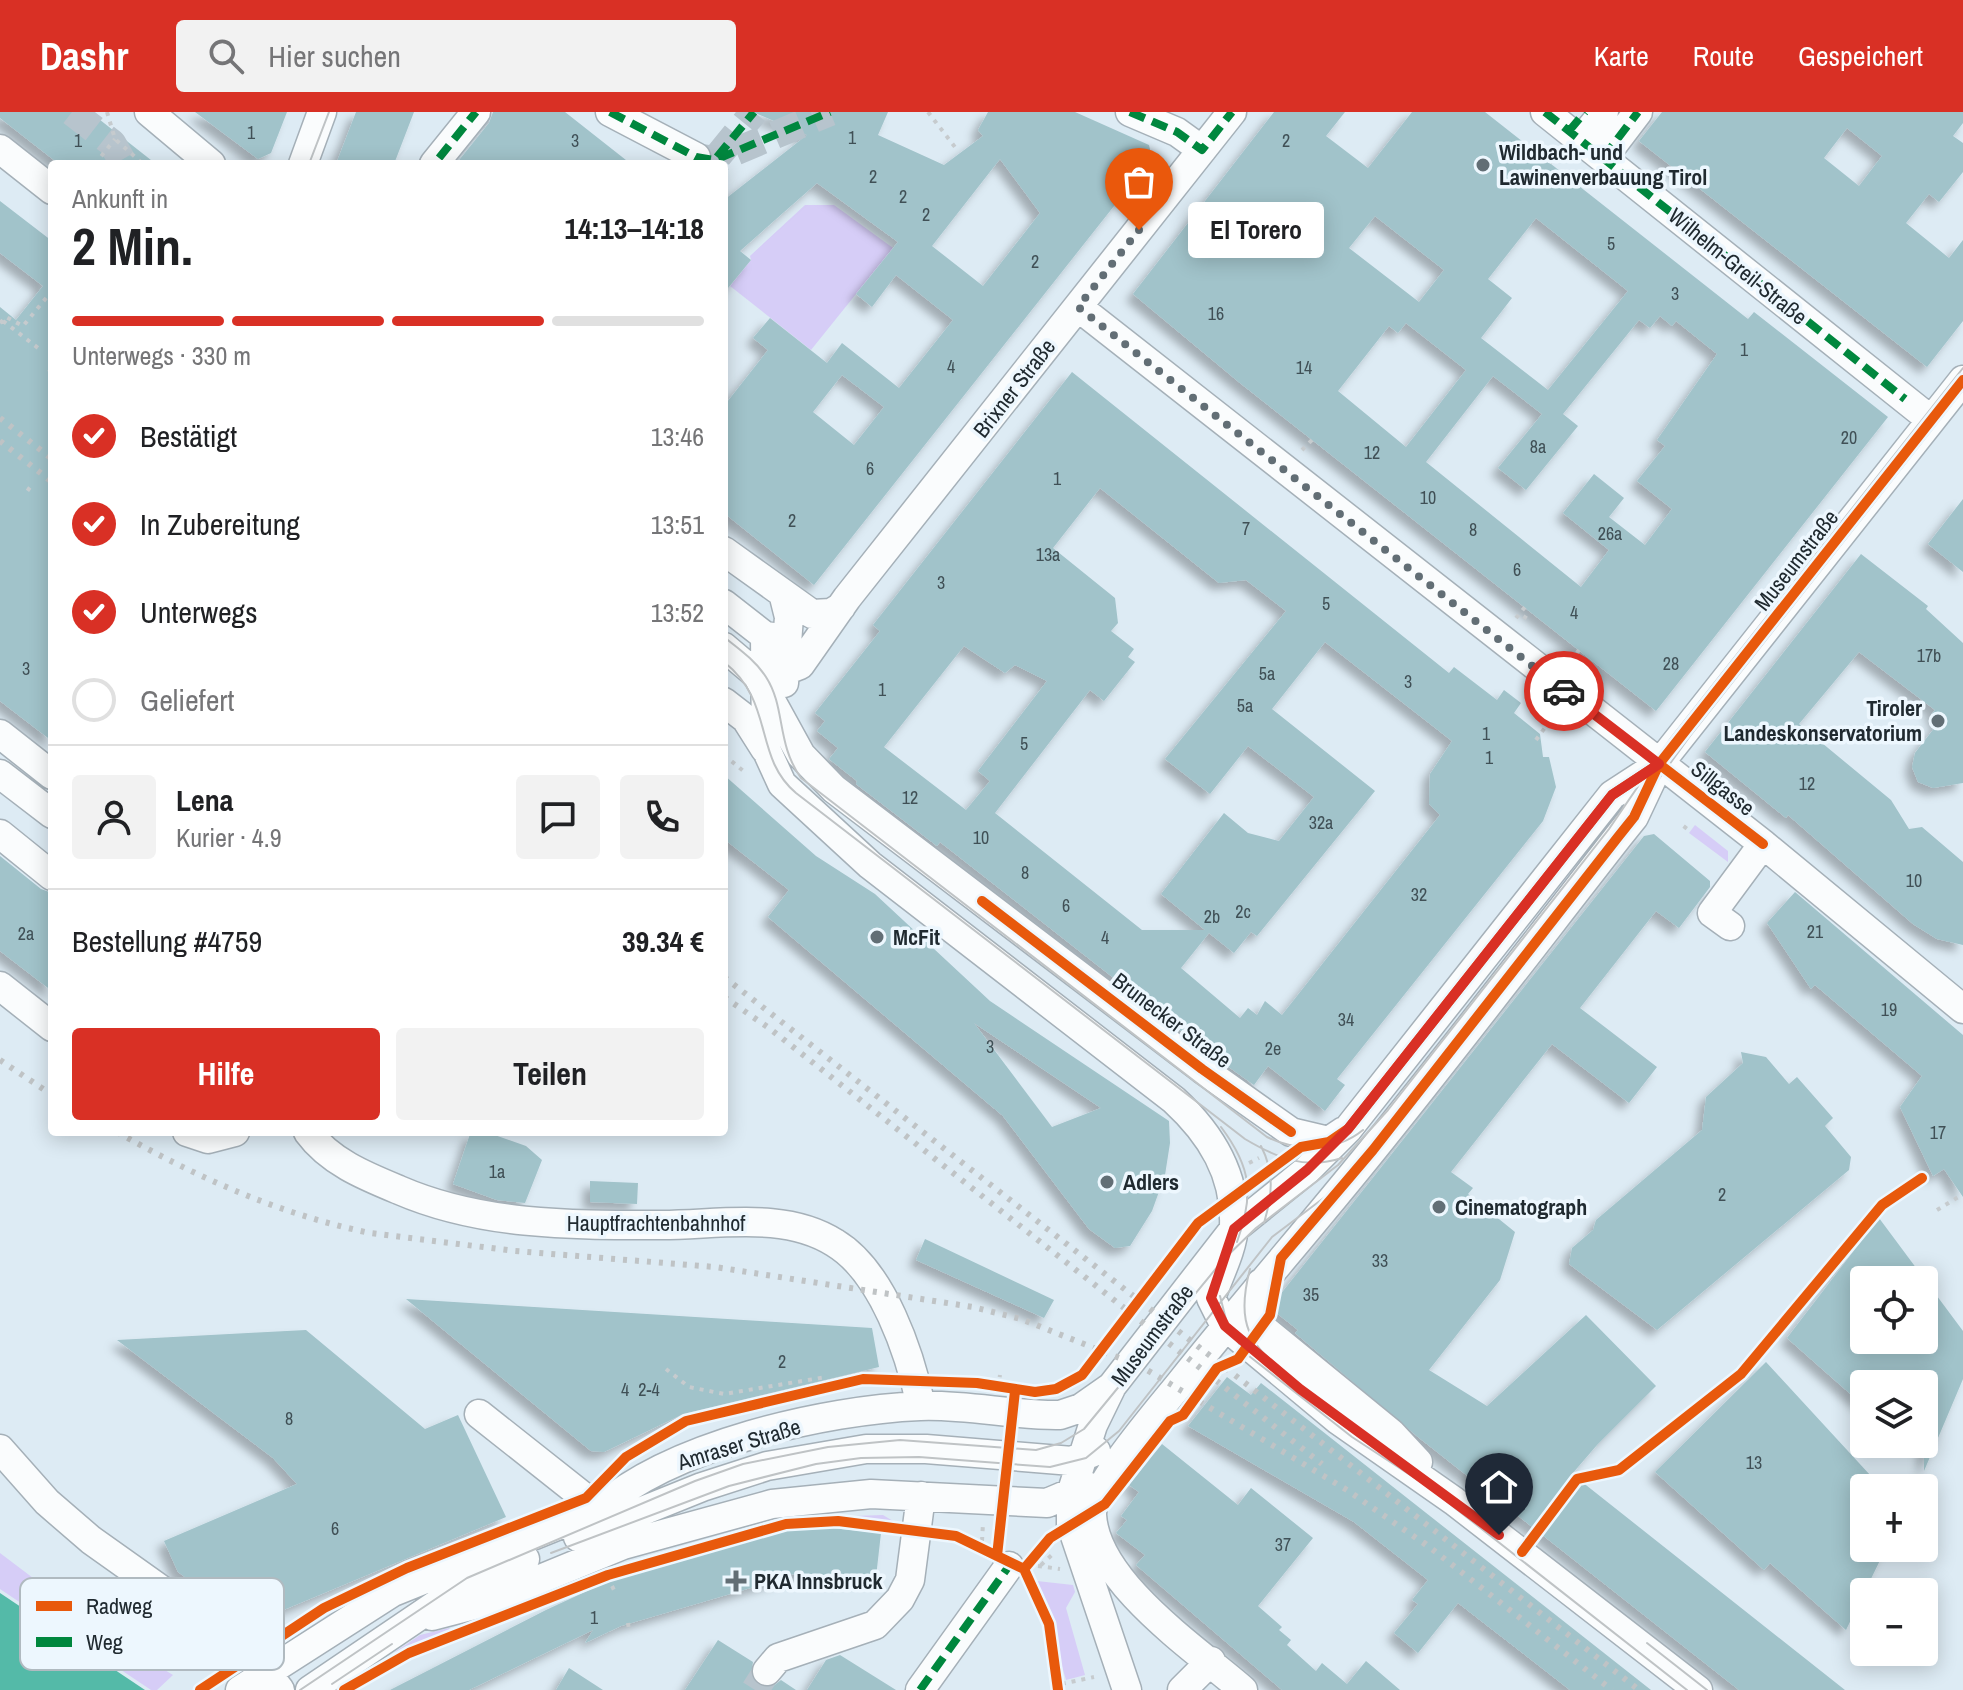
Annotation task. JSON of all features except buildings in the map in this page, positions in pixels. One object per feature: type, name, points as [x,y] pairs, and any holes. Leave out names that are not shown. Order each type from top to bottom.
[{"type":"street","points":[[149,112],[206,160]]},
{"type":"street","points":[[304,160],[322,112]]},
{"type":"street","points":[[438,160],[476,112]]},
{"type":"street","points":[[610,112],[696,157],[694,160]]},
{"type":"street","points":[[1130,112],[1177,132],[1202,150]]},
{"type":"street","name":"Brixner Straße","points":[[834,617],[1232,112]]},
{"type":"street","name":"Wilhelm-Greil-Straße","points":[[1545,112],[1586,138],[1931,420]]},
{"type":"street","points":[[1586,138],[1604,112]]},
{"type":"street","points":[[1586,138],[1621,112]]},
{"type":"street","points":[[1586,138],[1638,112]]},
{"type":"street","points":[[0,149],[48,187]]},
{"type":"street","name":"Sillgasse","points":[[1078,307],[1763,844],[1963,1009]]},
{"type":"street","name":"Museumstraße","points":[[1073,1521],[1262,1280],[1373,1150],[1634,817],[1659,764],[1963,380]]},
{"type":"street","points":[[728,554],[784,597],[812,614],[831,613],[834,617]]},
{"type":"street","points":[[784,597],[789,617],[777,638],[771,686],[782,784],[847,861],[1186,1111],[1208,1136],[1227,1172],[1234,1229],[1211,1298],[1225,1326],[1338,1420],[1454,1501],[1698,1690]]},
{"type":"street","points":[[728,607],[777,638],[814,635],[834,617]]},
{"type":"street","points":[[771,686],[800,665],[834,617]]},
{"type":"street","points":[[777,742],[793,693],[834,617]]},
{"type":"street","points":[[732,653],[771,686],[781,699],[777,742]]},
{"type":"street","points":[[728,705],[777,742]]},
{"type":"street","points":[[0,734],[48,772]]},
{"type":"street","name":"Brunecker Straße","points":[[777,742],[809,765],[834,789],[1216,1072],[1291,1132],[1329,1141],[1348,1129]]},
{"type":"street","name":"Museumstraße","points":[[1073,1521],[1077,1459],[1112,1386],[1234,1229],[1307,1170],[1348,1129],[1612,795],[1659,764]]},
{"type":"street","points":[[0,774],[48,811]]},
{"type":"street","points":[[0,834],[48,873]]},
{"type":"street","points":[[1721,920],[1763,844]]},
{"type":"street","points":[[0,986],[48,1024]]},
{"type":"street","points":[[1291,1132],[1301,1147],[1307,1170]]},
{"type":"street","points":[[199,1136],[208,1139],[220,1136]]},
{"type":"street","name":"Hauptfrachtenbahnhof","points":[[311,1136],[326,1153],[362,1174],[406,1193],[478,1214],[576,1225],[752,1223],[787,1224],[812,1231],[844,1249],[866,1272],[905,1345],[921,1406]]},
{"type":"street","name":"Museumstraße","points":[[1281,1258],[1303,1211],[1307,1170]]},
{"type":"street","points":[[1262,1280],[1254,1303],[1261,1327],[1391,1433],[1454,1501]]},
{"type":"street","name":"Amraser Straße","points":[[272,1681],[393,1592],[607,1502],[683,1458],[772,1430],[999,1395],[1060,1415],[1081,1408],[1112,1386]]},
{"type":"street","points":[[310,1690],[481,1577],[660,1504],[767,1466],[866,1449],[926,1449],[1077,1459],[1119,1441],[1160,1409]]},
{"type":"street","points":[[479,1414],[607,1502],[660,1504],[699,1522]]},
{"type":"street","points":[[1026,1503],[1057,1488],[1077,1459],[1073,1430],[1060,1415]]},
{"type":"street","points":[[0,1449],[47,1502],[91,1540],[145,1578]]},
{"type":"street","name":"Amraser Straße","points":[[240,1690],[272,1681],[361,1631],[482,1603],[583,1560],[699,1522],[800,1499],[871,1494],[1047,1503],[1073,1521]]},
{"type":"street","points":[[767,1671],[778,1658],[874,1632],[900,1599],[910,1580],[921,1496]]},
{"type":"street","points":[[1073,1521],[1138,1599],[1243,1690]]},
{"type":"street","points":[[1073,1521],[1127,1690]]},
{"type":"street","points":[[422,1616],[475,1558]]},
{"type":"street","points":[[929,1687],[1010,1563]]},
{"type":"street","points":[[1182,1690],[1211,1661]]},
{"type":"path","points":[[107,112],[115,139],[139,160]]},
{"type":"path","points":[[928,112],[958,151]]},
{"type":"path","points":[[98,160],[115,139]]},
{"type":"path","points":[[42,351],[1,322],[6,317],[23,326],[48,296]]},
{"type":"path","points":[[27,488],[34,493]]},
{"type":"path","points":[[1521,617],[1527,609]]},
{"type":"path","points":[[1574,657],[1579,650]]},
{"type":"path","points":[[1536,740],[1552,718]]},
{"type":"path","points":[[1684,829],[1690,821]]},
{"type":"path","points":[[1249,1163],[1259,1158]]},
{"type":"path","points":[[1522,1552],[1577,1479],[1619,1470],[1741,1374],[1882,1205],[1922,1178]]},
{"type":"path","points":[[1937,1210],[1960,1196]]},
{"type":"path","points":[[666,1369],[689,1387],[724,1394],[830,1382]]},
{"type":"path","points":[[999,1395],[1000,1375]]},
{"type":"path","points":[[804,1393],[830,1382]]},
{"type":"path","points":[[968,1542],[1010,1563],[1073,1521]]},
{"type":"path","points":[[1071,1570],[1038,1566],[1048,1563],[1073,1521]]},
{"type":"path","points":[[1055,1669],[1058,1686],[1094,1677]]},
{"type":"shaded area","points":[[805,205],[834,205],[893,248],[811,350],[730,286],[751,260],[750,256]]},
{"type":"shaded area","points":[[1695,825],[1728,851],[1728,862],[1689,833]]},
{"type":"shaded area","points":[[883,1515],[898,1524],[854,1519],[854,1516]]},
{"type":"shaded area","points":[[0,1553],[33,1578],[20,1578],[20,1602],[0,1589]]},
{"type":"shaded area","points":[[1037,1581],[1073,1585],[1075,1592],[1066,1608],[1085,1675],[1066,1680]]},
{"type":"shaded area","points":[[0,1593],[20,1606],[20,1670],[115,1670],[145,1690],[0,1690]]},
{"type":"shaded area","points":[[449,1628],[451,1631],[396,1655],[395,1652],[420,1635]]},
{"type":"shaded area","points":[[121,1670],[165,1670],[173,1675],[157,1690],[151,1690]]},
{"type":"tunnel","points":[[72,112],[112,143],[122,160]]},
{"type":"tunnel","points":[[718,156],[754,112]]},
{"type":"tunnel","points":[[696,157],[715,160],[830,112]]},
{"type":"tunnel","points":[[755,1690],[767,1671]]},
{"type":"tram line","points":[[311,160],[329,112]]},
{"type":"tram line","points":[[300,1690],[467,1578],[695,1481],[743,1464],[828,1447],[900,1440],[1036,1450],[1061,1443],[1084,1429],[1223,1260],[1256,1228],[1338,1165],[1388,1110],[1609,829],[1671,738],[1963,368]]},
{"type":"tram line","points":[[1618,835],[1690,736],[1963,390]]},
{"type":"tram line","points":[[728,640],[752,660],[766,677],[776,701],[788,752],[801,778],[1267,1137],[1291,1145],[1316,1147],[1341,1142],[1363,1130]]},
{"type":"tram line","points":[[728,666],[751,694],[774,763],[796,793],[1245,1139],[1268,1152],[1292,1160],[1316,1163],[1342,1158]]},
{"type":"tram line","points":[[551,1553],[729,1486],[816,1464],[861,1458],[919,1457],[1050,1467],[1086,1458],[1119,1431],[1272,1237],[1337,1188],[1403,1109]]},
{"type":"tram line","points":[[1221,1127],[1239,1156],[1247,1182],[1246,1210],[1237,1242]]},
{"type":"tram line","points":[[1261,1146],[1271,1184],[1264,1223]]},
{"type":"tram line","points":[[1250,1269],[1244,1308],[1246,1320],[1254,1342],[1273,1362]]},
{"type":"tram line","points":[[1220,1296],[1229,1331],[1249,1356],[1352,1437],[1427,1486],[1687,1690]]},
{"type":"tram line","points":[[1647,1643],[1707,1690]]},
{"type":"tram line","points":[[332,1684],[392,1644]]},
{"type":"railway","points":[[0,418],[48,456]]},
{"type":"railway","points":[[0,441],[48,479]]},
{"type":"railway","points":[[728,980],[1639,1690]]},
{"type":"railway","points":[[728,1000],[769,1028],[1322,1464]]},
{"type":"railway","points":[[0,1060],[48,1092]]},
{"type":"railway","points":[[124,1136],[240,1193],[303,1216],[370,1233],[515,1251],[715,1267],[973,1307],[1021,1319],[1142,1367],[1347,1490],[1432,1549]]},
{"type":"railway","points":[[1423,1542],[1612,1690]]},
{"type":"marked path","points":[[439,158],[476,112]]},
{"type":"marked path","points":[[610,112],[696,157],[715,160],[830,112]]},
{"type":"marked path","points":[[717,157],[754,112]]},
{"type":"marked path","points":[[1130,112],[1177,132],[1202,150],[1232,112]]},
{"type":"marked path","points":[[1545,112],[1905,399]]},
{"type":"marked path","points":[[1569,131],[1585,112]]},
{"type":"marked path","points":[[1603,158],[1638,112]]},
{"type":"marked path","points":[[920,1690],[1009,1566]]},
{"type":"cycle path","points":[[1024,1569],[1050,1538],[1105,1504],[1170,1421],[1183,1415],[1217,1368],[1238,1359],[1270,1315],[1281,1258],[1373,1150],[1634,817],[1659,764],[1963,380]]},
{"type":"cycle path","points":[[1659,764],[1763,844]]},
{"type":"cycle path","points":[[284,1634],[324,1608],[407,1568],[586,1498],[626,1457],[686,1421],[863,1379],[977,1383],[1035,1392],[1056,1389],[1082,1375],[1198,1223],[1301,1147],[1329,1142],[1348,1129],[1612,795],[1659,764]]},
{"type":"cycle path","points":[[982,901],[1202,1069],[1291,1132]]},
{"type":"cycle path","points":[[1522,1552],[1577,1479],[1619,1470],[1741,1374],[1882,1205],[1922,1178]]},
{"type":"cycle path","points":[[997,1556],[1015,1391]]},
{"type":"cycle path","points":[[344,1690],[409,1653],[608,1575],[786,1524],[838,1521],[956,1536],[1024,1569],[1049,1624],[1058,1690]]},
{"type":"cycle path","points":[[200,1690],[230,1670]]},
{"type":"way so far","points":[[1139,230],[1078,307],[1564,691]]},
{"type":"place","name":"Wildbach- und Lawinenverbauung Tirol","points":[[1483,165]]},
{"type":"place","name":"El Torero","points":[[1139,230]]},
{"type":"place","name":"Tiroler Landeskonservatorium","points":[[1938,721]]},
{"type":"place","name":"McFit","points":[[877,937]]},
{"type":"place","name":"Adlers","points":[[1107,1182]]},
{"type":"place","name":"Cinematograph","points":[[1439,1207]]},
{"type":"place","name":"PKA Innsbruck","points":[[736,1581]]},
{"type":"route","points":[[1499,1535],[1338,1420],[1300,1389],[1225,1326],[1211,1298],[1234,1229],[1307,1170],[1348,1129],[1612,795],[1659,764],[1564,691]]}]
